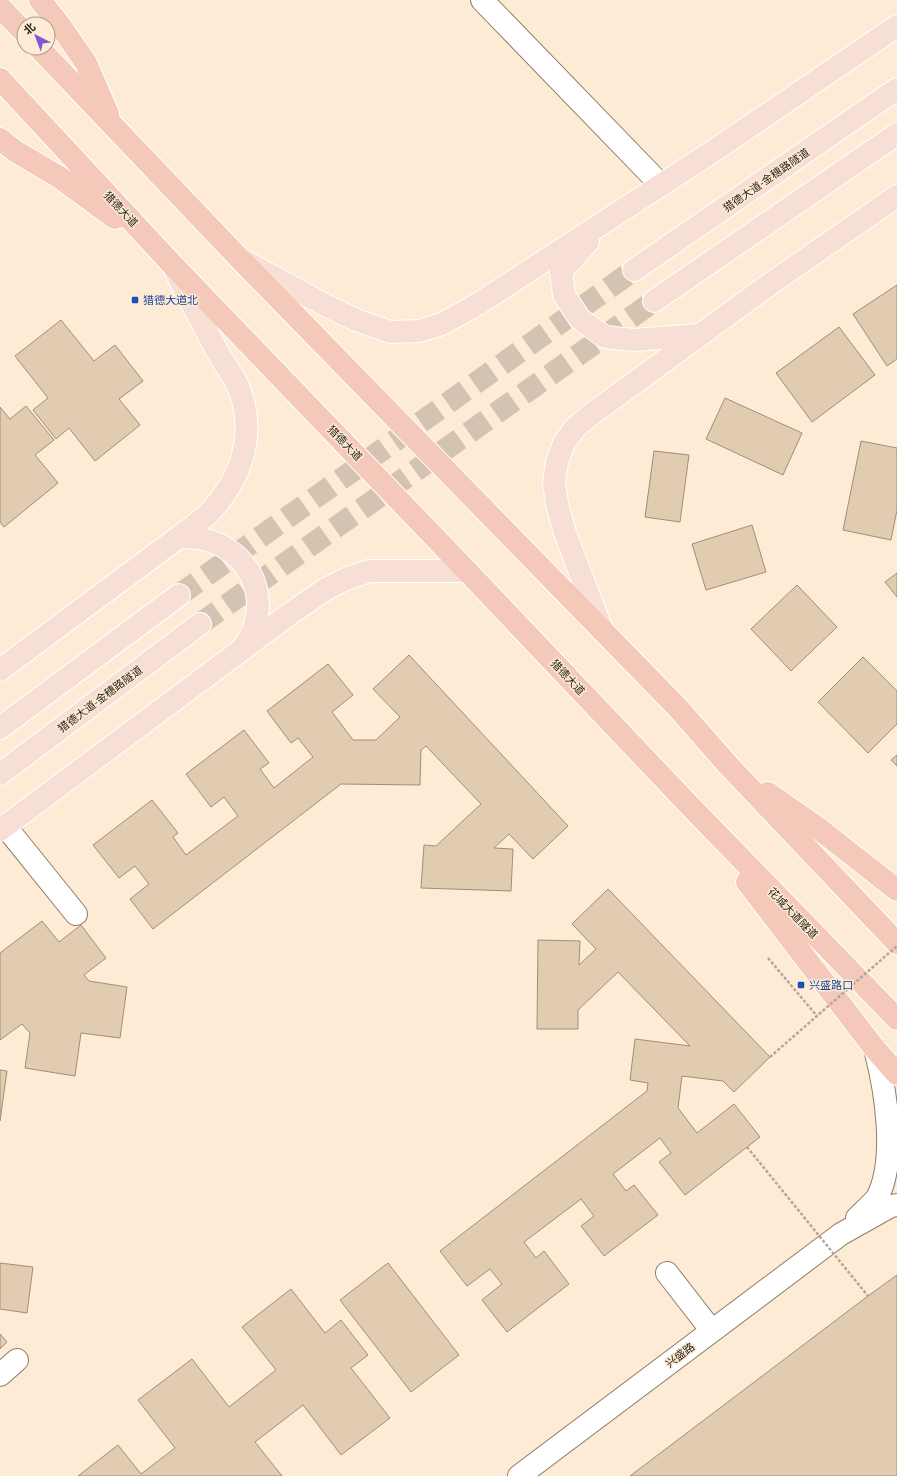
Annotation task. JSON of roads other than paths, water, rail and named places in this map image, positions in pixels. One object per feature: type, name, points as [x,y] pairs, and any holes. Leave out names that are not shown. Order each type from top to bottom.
[{"type":"highway","points":[[40,0],[86,63],[114,128]]},
{"type":"highway","points":[[0,7],[16,24]]},
{"type":"highway","points":[[46,56],[240,259],[678,708],[728,765],[897,944]]},
{"type":"highway","name":"猎德大道","points":[[0,79],[169,260],[690,806]]},
{"type":"highway","points":[[0,139],[15,151],[59,177],[100,205],[169,260]]},
{"type":"highway","points":[[728,765],[818,828],[897,890]]},
{"type":"highway","points":[[690,806],[875,1049],[897,1074]]},
{"type":"highway","name":"花城大道隧道","points":[[690,806],[897,1019]]},
{"type":"main road","points":[[240,259],[326,306],[356,320],[390,332],[419,331],[442,324],[478,304],[715,150],[897,26]]},
{"type":"main road","name":"猎德大道-金穗路隧道","points":[[634,270],[897,89]]},
{"type":"main road","points":[[654,301],[897,134]]},
{"type":"main road","points":[[602,630],[565,533],[556,504],[554,482],[557,462],[564,443],[575,428],[589,416],[698,336],[897,196]]},
{"type":"main road","points":[[607,220],[561,272],[564,295],[580,319],[605,337],[633,340],[698,336]]},
{"type":"main road","points":[[0,670],[179,537],[207,514],[227,490],[239,469],[246,441],[247,416],[239,390],[169,260]]},
{"type":"main road","points":[[179,537],[198,538],[220,546],[240,559],[251,573],[257,593],[257,610],[254,629],[243,648]]},
{"type":"main road","points":[[3,828],[243,648],[326,589],[348,578],[369,571],[467,571]]},
{"type":"main road","points":[[0,728],[179,595]]},
{"type":"main road","name":"猎德大道-金穗路隧道","points":[[0,774],[200,624]]},
{"type":"street","points":[[490,2],[661,185]]},
{"type":"street","points":[[3,828],[76,914]]},
{"type":"street","points":[[841,1234],[877,1198],[888,1178],[891,1163],[891,1130],[888,1100],[875,1049]]},
{"type":"street","points":[[841,1234],[891,1206],[897,1205]]},
{"type":"street","name":"兴盛路","points":[[519,1476],[841,1234]]},
{"type":"street","points":[[667,1273],[712,1331]]},
{"type":"street","points":[[0,1375],[18,1360]]},
{"type":"tunnel","points":[[179,595],[634,270]]},
{"type":"tunnel","points":[[200,624],[654,301]]},
{"type":"place","name":"猎德大道北","points":[[135,300]]},
{"type":"place","name":"兴盛路口","points":[[801,985]]}]
